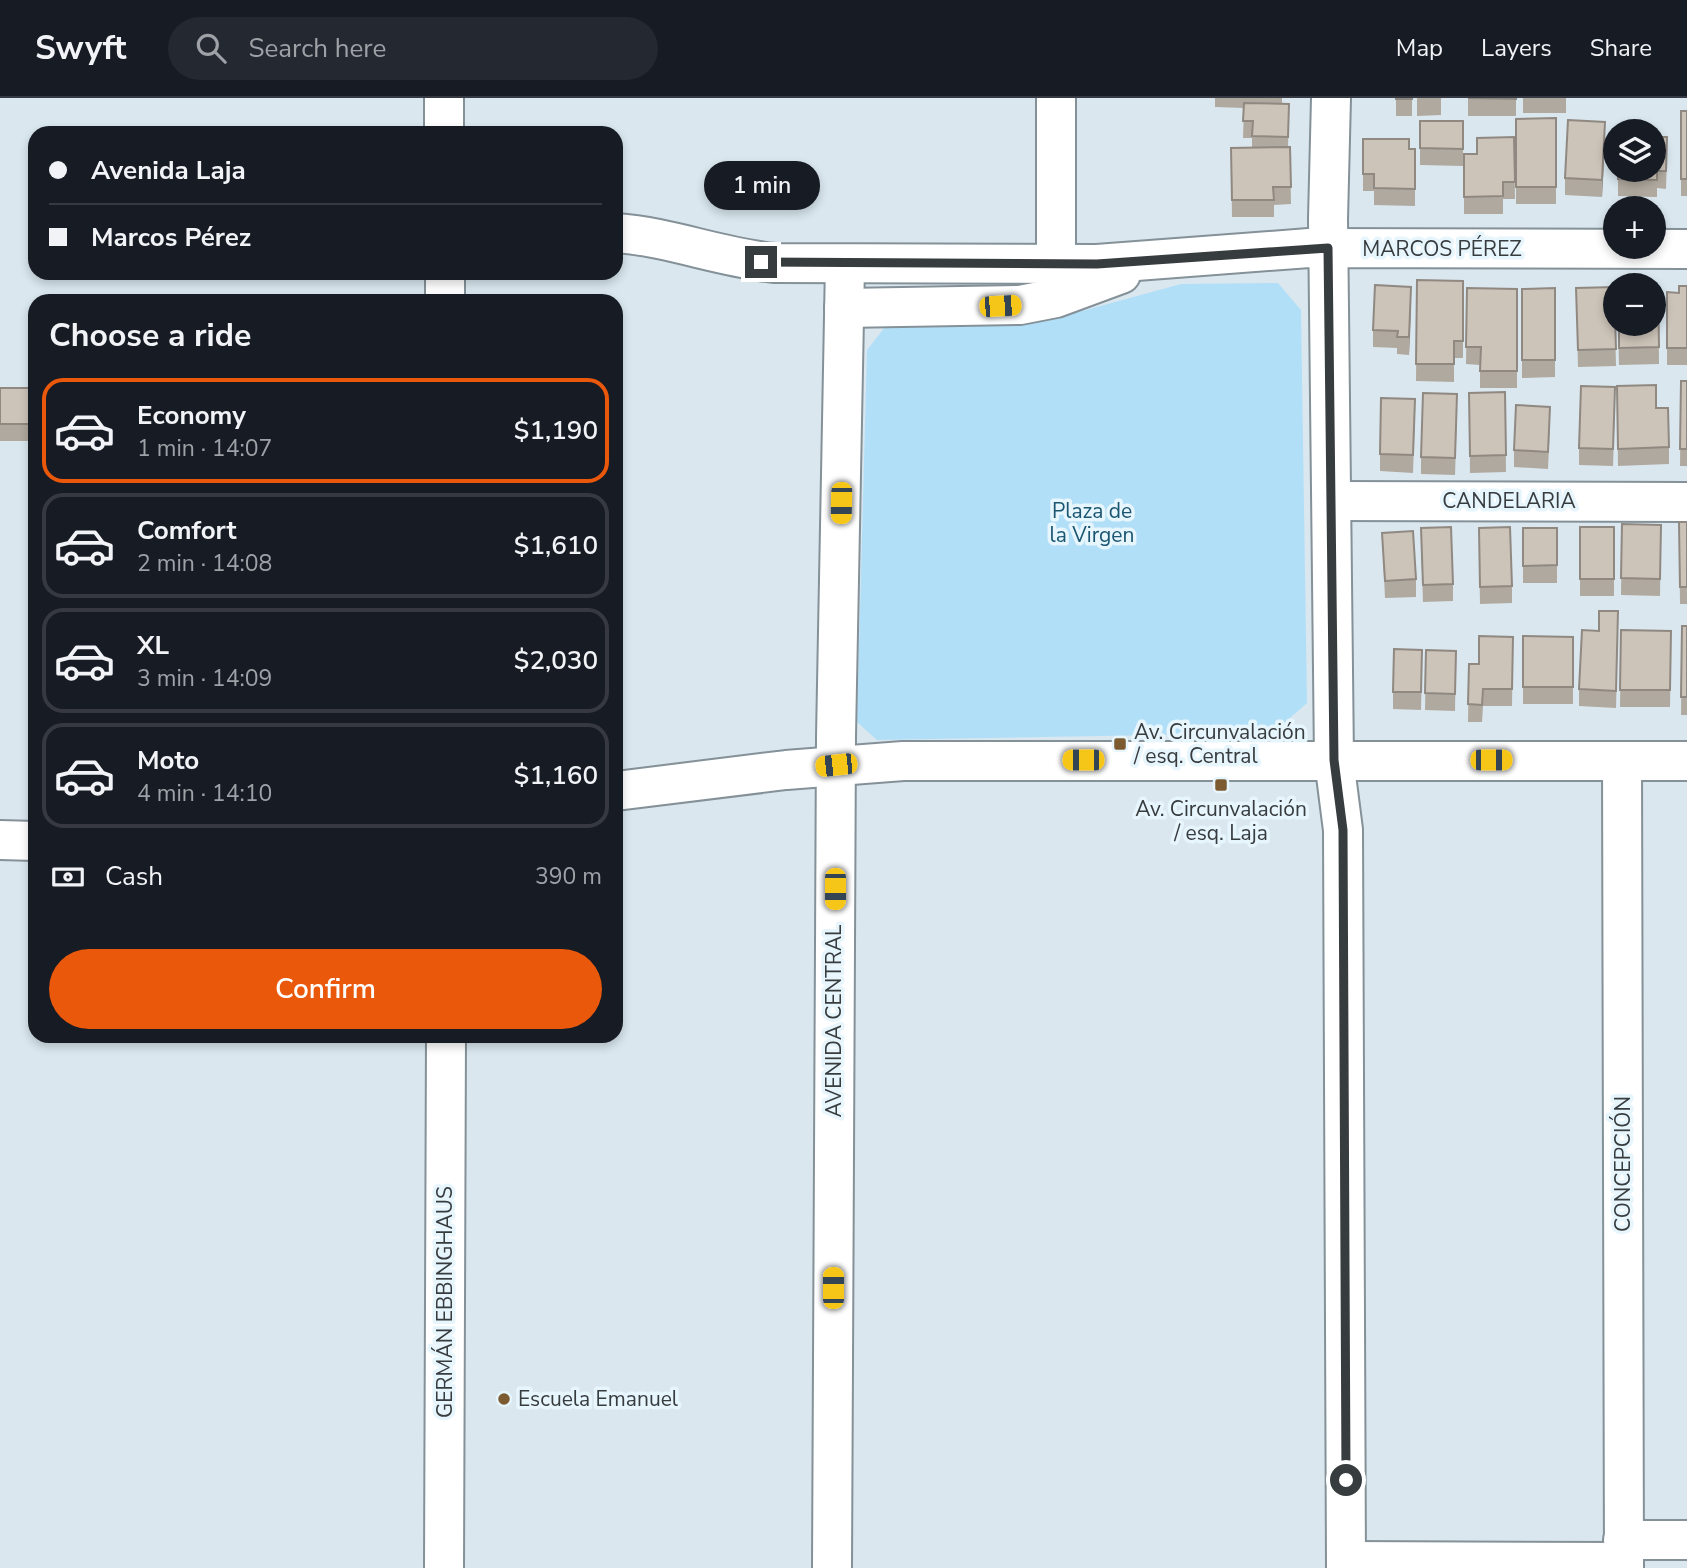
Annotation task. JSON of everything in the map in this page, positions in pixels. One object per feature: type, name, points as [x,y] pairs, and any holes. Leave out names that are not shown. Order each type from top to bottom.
[{"type":"street","points":[[444,98],[444,126]]},
{"type":"street","points":[[1056,98],[1056,282]]},
{"type":"street","points":[[1331,98],[1328,248],[1334,760],[1343,830],[1346,1564],[1623,1557],[1687,1540]]},
{"type":"street","name":"MARCOS PÉREZ","points":[[623,234],[669,240],[747,261],[845,264],[1056,282]]},
{"type":"street","name":"MARCOS PÉREZ","points":[[844,308],[980,307],[1056,282],[1156,262],[1328,248],[1687,249]]},
{"type":"street","name":"AVENIDA CENTRAL","points":[[832,1568],[836,765],[845,264]]},
{"type":"street","name":"CANDELARIA","points":[[1332,501],[1687,502]]},
{"type":"street","points":[[623,790],[836,765],[971,760],[1687,761]]},
{"type":"street","name":"CONCEPCIÓN","points":[[1622,761],[1623,1557]]},
{"type":"street","points":[[0,840],[28,841]]},
{"type":"street","name":"GERMÁN EBBINGHAUS","points":[[444,1568],[446,1043]]},
{"type":"green space","name":"Plaza de la Virgen","points":[[1278,283],[1301,310],[1307,703],[1273,733],[877,740],[857,722],[867,350],[885,327],[1082,311],[1181,284]]},
{"type":"building","points":[[1244,103],[1289,104],[1288,137],[1252,136],[1253,121],[1243,121]]},
{"type":"building","points":[[1681,111],[1687,111],[1687,179],[1681,179]]},
{"type":"building","points":[[1556,118],[1556,187],[1516,187],[1516,119]]},
{"type":"building","points":[[1568,120],[1603,122],[1602,180],[1565,178]]},
{"type":"building","points":[[1420,121],[1463,121],[1463,149],[1420,148]]},
{"type":"building","points":[[1514,137],[1515,182],[1503,182],[1503,196],[1464,197],[1464,154],[1477,154],[1477,138]]},
{"type":"building","points":[[1363,139],[1409,139],[1409,149],[1415,149],[1415,189],[1374,188],[1374,174],[1363,174]]},
{"type":"building","points":[[1290,147],[1291,187],[1273,187],[1274,200],[1232,200],[1231,148]]},
{"type":"building","points":[[1417,280],[1463,281],[1463,341],[1454,341],[1454,364],[1416,364]]},
{"type":"building","points":[[1375,285],[1411,287],[1409,337],[1397,337],[1398,331],[1373,330]]},
{"type":"building","points":[[1679,286],[1687,286],[1687,348],[1667,348],[1667,292],[1679,293]]},
{"type":"building","points":[[1603,287],[1603,336],[1616,336],[1616,349],[1578,350],[1576,288]]},
{"type":"building","points":[[1467,288],[1517,289],[1517,371],[1480,371],[1481,347],[1466,347]]},
{"type":"building","points":[[1555,288],[1555,360],[1522,360],[1522,289]]},
{"type":"building","points":[[1619,336],[1659,336],[1659,347],[1619,348]]},
{"type":"building","points":[[1681,381],[1687,381],[1687,449],[1680,449]]},
{"type":"building","points":[[1656,385],[1656,408],[1668,408],[1669,447],[1618,449],[1617,386]]},
{"type":"building","points":[[1581,386],[1615,387],[1613,449],[1579,448]]},
{"type":"building","points":[[0,388],[28,388],[28,424],[0,424]]},
{"type":"building","points":[[1505,392],[1506,455],[1470,456],[1469,393]]},
{"type":"building","points":[[1423,393],[1457,394],[1455,458],[1421,457]]},
{"type":"building","points":[[1381,398],[1415,399],[1413,455],[1380,454]]},
{"type":"building","points":[[1516,405],[1550,407],[1548,452],[1514,450]]},
{"type":"building","points":[[1679,522],[1687,522],[1687,587],[1680,587]]},
{"type":"building","points":[[1622,524],[1661,525],[1660,579],[1621,578]]},
{"type":"building","points":[[1451,527],[1453,584],[1423,585],[1421,528]]},
{"type":"building","points":[[1510,527],[1512,586],[1480,587],[1479,528]]},
{"type":"building","points":[[1580,527],[1614,527],[1614,579],[1580,579]]},
{"type":"building","points":[[1523,528],[1557,528],[1557,565],[1523,566]]},
{"type":"building","points":[[1413,531],[1416,579],[1385,581],[1382,533]]},
{"type":"building","points":[[1599,611],[1618,611],[1616,691],[1579,689],[1582,630],[1599,631]]},
{"type":"building","points":[[1682,626],[1687,626],[1687,697],[1681,697]]},
{"type":"building","points":[[1621,630],[1671,631],[1670,690],[1620,690]]},
{"type":"building","points":[[1479,636],[1513,637],[1512,689],[1483,689],[1482,705],[1468,704],[1469,664],[1479,664]]},
{"type":"building","points":[[1523,636],[1573,637],[1573,687],[1523,687]]},
{"type":"building","points":[[1394,649],[1422,650],[1421,692],[1393,692]]},
{"type":"building","points":[[1426,650],[1456,651],[1455,694],[1425,693]]},
{"type":"place","name":"Av. Circunvalación / esq. Central","points":[[1120,744]]},
{"type":"place","name":"Av. Circunvalación / esq. Laja","points":[[1221,785]]},
{"type":"place","name":"Escuela Emanuel","points":[[504,1399]]},
{"type":"route","points":[[761,262],[1097,264],[1328,248],[1334,760],[1343,830],[1346,1480]]}]
